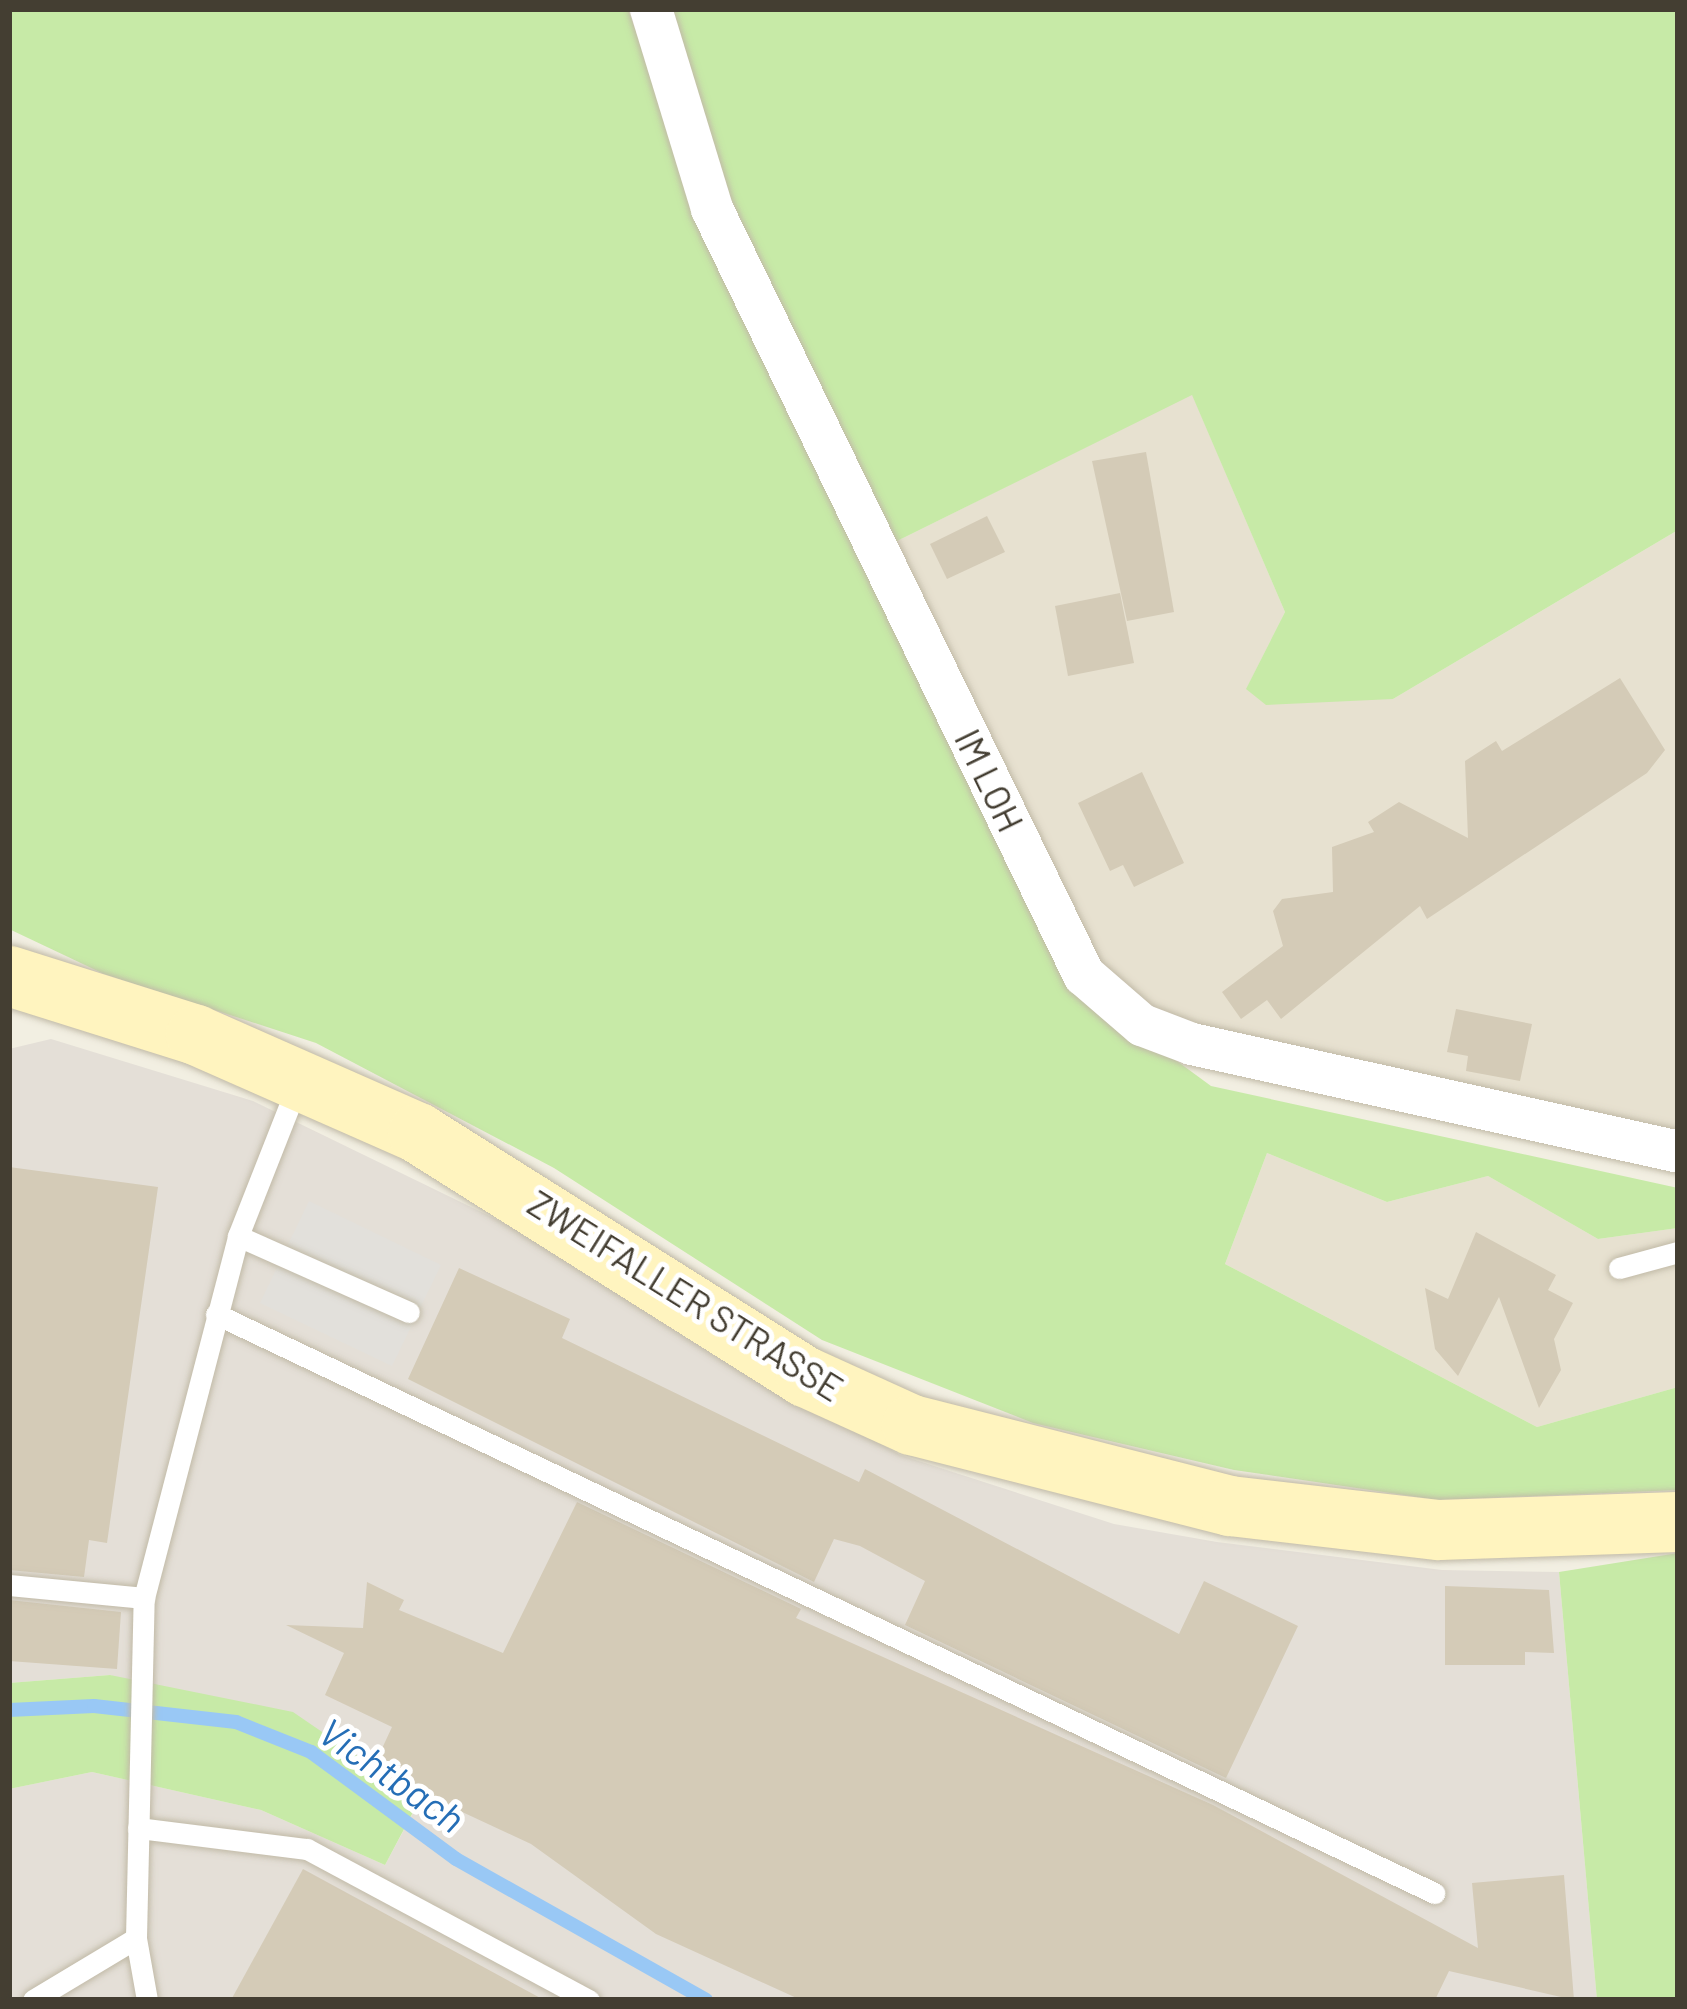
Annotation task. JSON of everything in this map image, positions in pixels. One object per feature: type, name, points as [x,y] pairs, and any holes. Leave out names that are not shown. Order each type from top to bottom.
[{"type":"main road","name":"ZWEIFALLER STRASSE","points":[[9,976],[301,1078],[529,1196],[806,1377],[912,1425],[1230,1506],[1438,1530],[1678,1522]]},
{"type":"street","name":"IM LOH","points":[[651,9],[712,209],[1084,974],[1142,1025],[1192,1044],[1678,1152]]},
{"type":"lane","points":[[147,2000],[136,1938],[143,1598],[238,1236],[301,1078]]},
{"type":"lane","points":[[238,1236],[409,1312]]},
{"type":"lane","points":[[1618,1268],[1678,1252]]},
{"type":"lane","points":[[216,1314],[1434,1893]]},
{"type":"lane","points":[[9,1585],[143,1598]]},
{"type":"lane","points":[[138,1828],[307,1850],[590,2000]]},
{"type":"lane","points":[[33,2000],[136,1938]]},
{"type":"shaded area","points":[[1192,394],[1285,612],[1247,688],[1393,699],[1678,530],[1678,1142],[1150,1016],[1084,961],[889,545]]},
{"type":"shaded area","points":[[51,1039],[253,1101],[512,1227],[900,1455],[1114,1524],[1442,1570],[1559,1572],[1597,2000],[9,2000],[9,1789],[92,1772],[261,1810],[385,1865],[420,1800],[370,1771],[110,1675],[9,1683],[9,1049]]},
{"type":"shaded area","points":[[1267,1153],[1387,1202],[1488,1176],[1598,1239],[1678,1228],[1678,1387],[1537,1427],[1225,1264]]},
{"type":"shaded area","points":[[309,1201],[441,1265],[392,1366],[260,1303]]},
{"type":"green space","points":[[9,9],[628,9],[701,219],[1072,984],[1211,1086],[1678,1188],[1678,1228],[1598,1239],[1488,1176],[1387,1202],[1267,1153],[1225,1264],[1537,1427],[1678,1387],[1678,1490],[1438,1500],[1234,1470],[1033,1423],[822,1340],[554,1168],[316,1043],[104,974],[9,929]]},
{"type":"green space","points":[[671,9],[1678,9],[1678,530],[1393,699],[1266,705],[1246,689],[1285,612],[1192,395],[889,545],[717,168]]},
{"type":"green space","points":[[1678,1553],[1678,2000],[1597,2000],[1559,1572]]},
{"type":"green space","points":[[110,1675],[293,1712],[420,1799],[385,1865],[261,1810],[92,1772],[9,1789],[9,1683]]},
{"type":"building","points":[[1146,452],[1174,612],[1127,621],[1092,461]]},
{"type":"building","points":[[987,516],[1005,552],[947,579],[930,544]]},
{"type":"building","points":[[1120,593],[1134,663],[1068,676],[1055,606]]},
{"type":"building","points":[[1620,678],[1665,750],[1647,773],[1427,919],[1420,906],[1281,1019],[1267,1000],[1241,1019],[1222,992],[1283,946],[1273,911],[1282,899],[1333,892],[1332,847],[1374,832],[1368,822],[1399,802],[1468,838],[1465,761],[1496,741],[1502,751]]},
{"type":"building","points":[[1142,772],[1184,863],[1134,887],[1123,865],[1110,871],[1078,803]]},
{"type":"building","points":[[1456,1009],[1532,1024],[1520,1081],[1466,1071],[1468,1056],[1447,1052]]},
{"type":"building","points":[[9,1167],[158,1187],[107,1543],[89,1540],[84,1577],[9,1570]]},
{"type":"building","points":[[1476,1232],[1556,1275],[1548,1290],[1573,1303],[1554,1339],[1561,1370],[1539,1408],[1499,1297],[1458,1376],[1435,1349],[1425,1288],[1448,1299]]},
{"type":"building","points":[[459,1268],[570,1319],[562,1338],[859,1482],[865,1469],[1179,1634],[1204,1581],[1298,1626],[1226,1778],[905,1625],[925,1581],[860,1546],[834,1539],[814,1582],[408,1379]]},
{"type":"building","points":[[577,1502],[801,1609],[796,1618],[1213,1805],[1478,1948],[1472,1883],[1564,1875],[1574,2000],[1449,1971],[1435,2000],[801,2000],[656,1934],[531,1844],[372,1770],[392,1727],[325,1695],[344,1653],[286,1625],[363,1628],[367,1582],[404,1600],[399,1610],[503,1653]]},
{"type":"building","points":[[1445,1586],[1549,1590],[1554,1653],[1525,1652],[1525,1665],[1445,1665]]},
{"type":"building","points":[[9,1600],[121,1612],[117,1669],[9,1661]]},
{"type":"building","points":[[303,1869],[544,2000],[231,2000]]},
{"type":"waterway","name":"Vichtbach","points":[[9,1710],[94,1706],[236,1722],[311,1752],[456,1859],[706,2000]]}]
